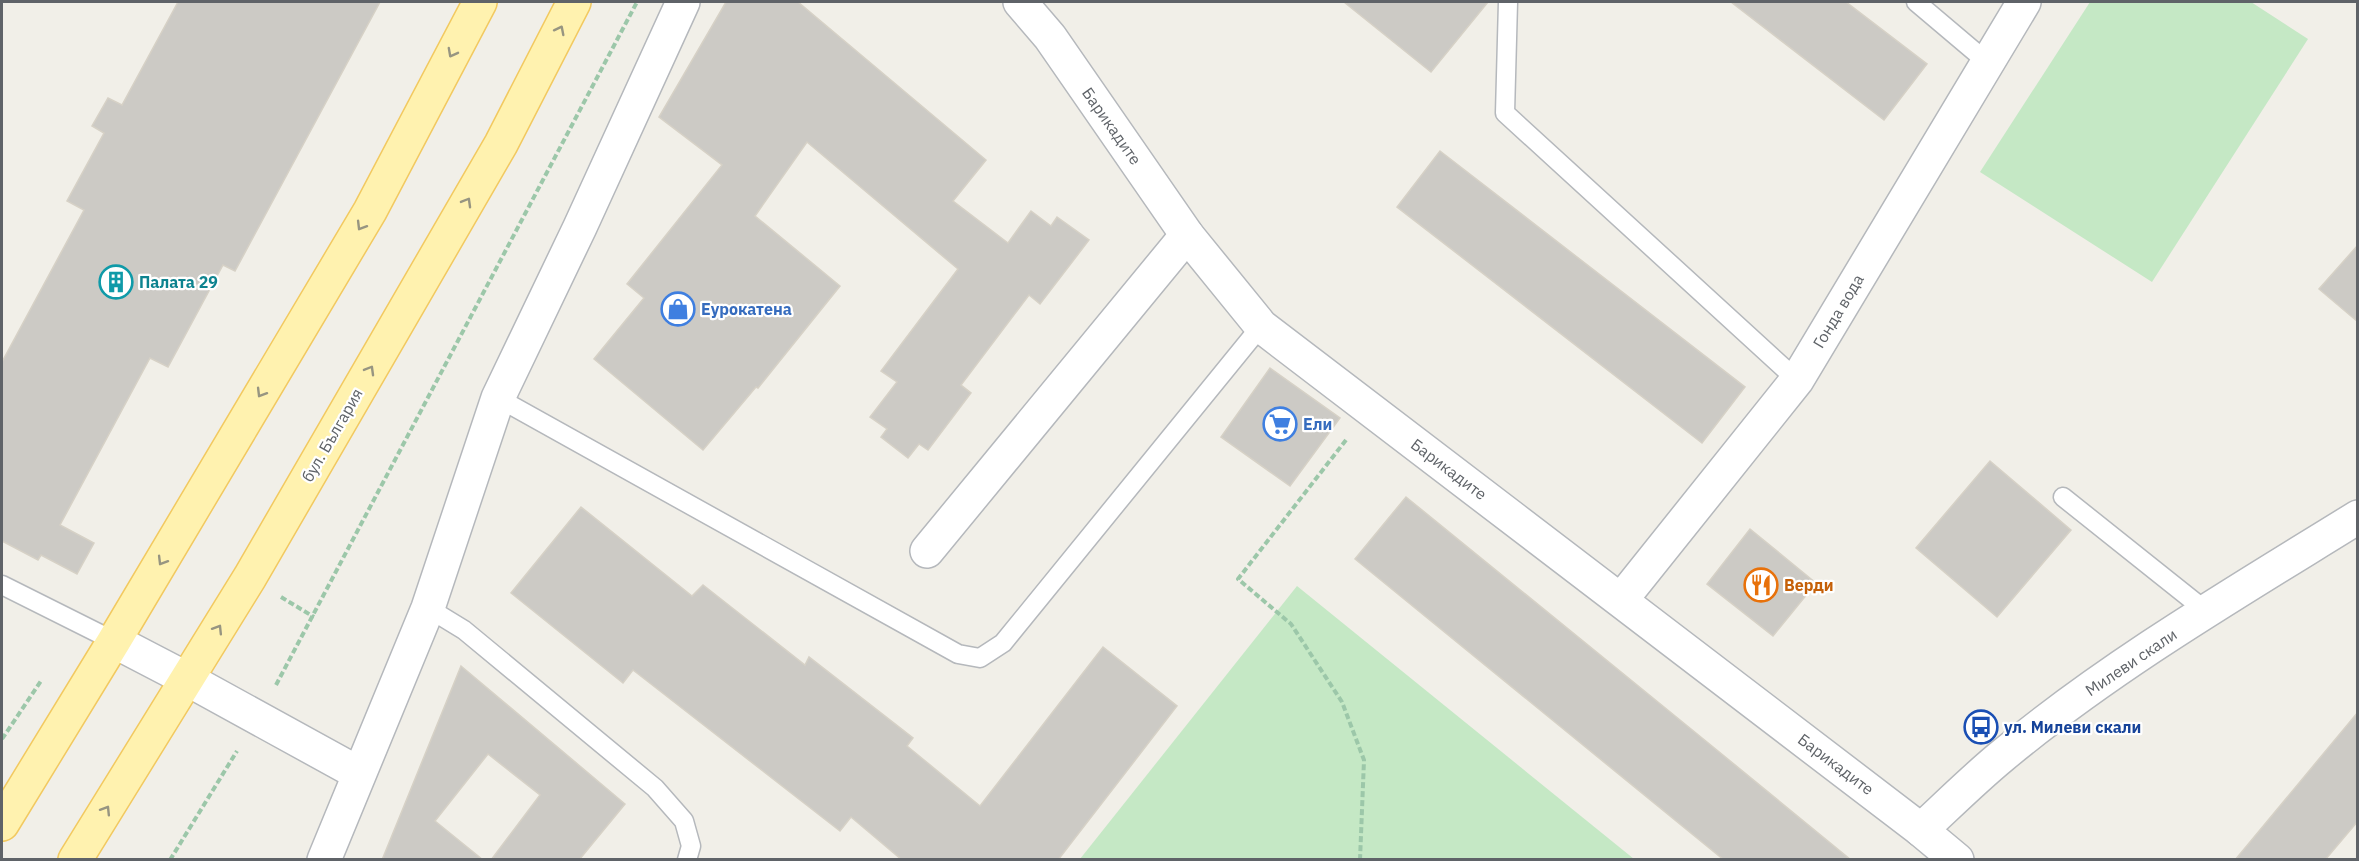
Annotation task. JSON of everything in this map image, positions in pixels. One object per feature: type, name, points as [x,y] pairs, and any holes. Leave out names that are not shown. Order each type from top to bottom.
[{"type":"main road","points":[[2,824],[114,641],[370,211],[480,2]]},
{"type":"main road","name":"бул. България","points":[[75,860],[250,577],[501,144],[574,2]]},
{"type":"street","points":[[324,860],[428,608],[498,398],[580,227],[682,2]]},
{"type":"street","name":"Барикадите","points":[[1020,2],[1050,37],[1187,235],[1261,326],[1921,830],[1957,860]]},
{"type":"street","name":"Гонда вода","points":[[1621,600],[1797,380],[2024,2]]},
{"type":"street","points":[[927,551],[1187,235]]},
{"type":"street","name":"Милеви скали","points":[[1921,830],[2002,756],[2100,682],[2206,611],[2358,517]]},
{"type":"street","points":[[114,641],[358,773]]},
{"type":"lane","points":[[1509,2],[1504,113],[1797,380]]},
{"type":"lane","points":[[1916,2],[1987,62]]},
{"type":"lane","points":[[498,398],[958,654],[980,658],[1003,642],[1261,326]]},
{"type":"lane","points":[[2063,497],[2206,611]]},
{"type":"lane","points":[[2,585],[114,641]]},
{"type":"lane","points":[[428,608],[464,630],[655,788],[684,821],[691,846],[687,860]]},
{"type":"path","points":[[170,860],[258,717],[314,617],[525,211],[637,2]]},
{"type":"path","points":[[1360,860],[1364,760],[1342,702],[1291,624],[1238,579],[1370,408]]},
{"type":"green space","points":[[2090,2],[2251,2],[2308,39],[2152,282],[1980,172]]},
{"type":"green space","points":[[1297,586],[1634,859],[1080,859]]},
{"type":"building","name":"Палата 29","points":[[178,2],[380,2],[235,271],[223,265],[168,367],[150,358],[60,525],[94,543],[77,574],[41,555],[38,560],[2,541],[2,362],[84,210],[67,201],[104,133],[92,126],[108,98],[122,105]]},
{"type":"building","points":[[726,2],[798,2],[986,160],[953,201],[1008,243],[1031,211],[1051,226],[1057,217],[1089,240],[1040,304],[1029,295],[961,385],[971,393],[928,450],[919,444],[908,458],[881,437],[887,429],[870,417],[897,382],[881,371],[958,269],[807,142],[755,216],[840,286],[758,388],[756,387],[703,450],[594,359],[644,298],[627,284],[722,165],[659,117]]},
{"type":"building","points":[[1344,2],[1488,2],[1431,72]]},
{"type":"building","points":[[1731,2],[1846,2],[1927,64],[1884,120]]},
{"type":"building","points":[[1440,151],[1745,387],[1702,443],[1397,207]]},
{"type":"building","points":[[2358,245],[2358,322],[2319,289]]},
{"type":"building","points":[[1270,368],[1340,418],[1290,486],[1221,437]]},
{"type":"building","points":[[1990,461],[2071,530],[1997,617],[1916,548]]},
{"type":"building","points":[[1406,497],[1851,860],[1724,860],[1355,559]]},
{"type":"building","points":[[581,507],[692,596],[703,585],[805,665],[809,657],[913,738],[907,746],[980,806],[1103,647],[1177,706],[1058,860],[902,860],[851,817],[840,831],[633,670],[623,683],[511,593]]},
{"type":"building","points":[[1750,529],[1816,583],[1773,636],[1707,584]]},
{"type":"building","points":[[461,666],[625,804],[579,860],[491,860],[540,795],[488,754],[435,821],[483,860],[382,860]]},
{"type":"building","points":[[2358,712],[2358,821],[2325,860],[2235,860]]},
{"type":"place","name":"Палата 29","points":[[116,282]]},
{"type":"place","name":"Еурокатена","points":[[678,309]]},
{"type":"place","name":"Ели","points":[[1280,424]]},
{"type":"place","name":"Верди","points":[[1761,585]]},
{"type":"place","name":"ул. Милеви скали","points":[[1981,727]]}]
